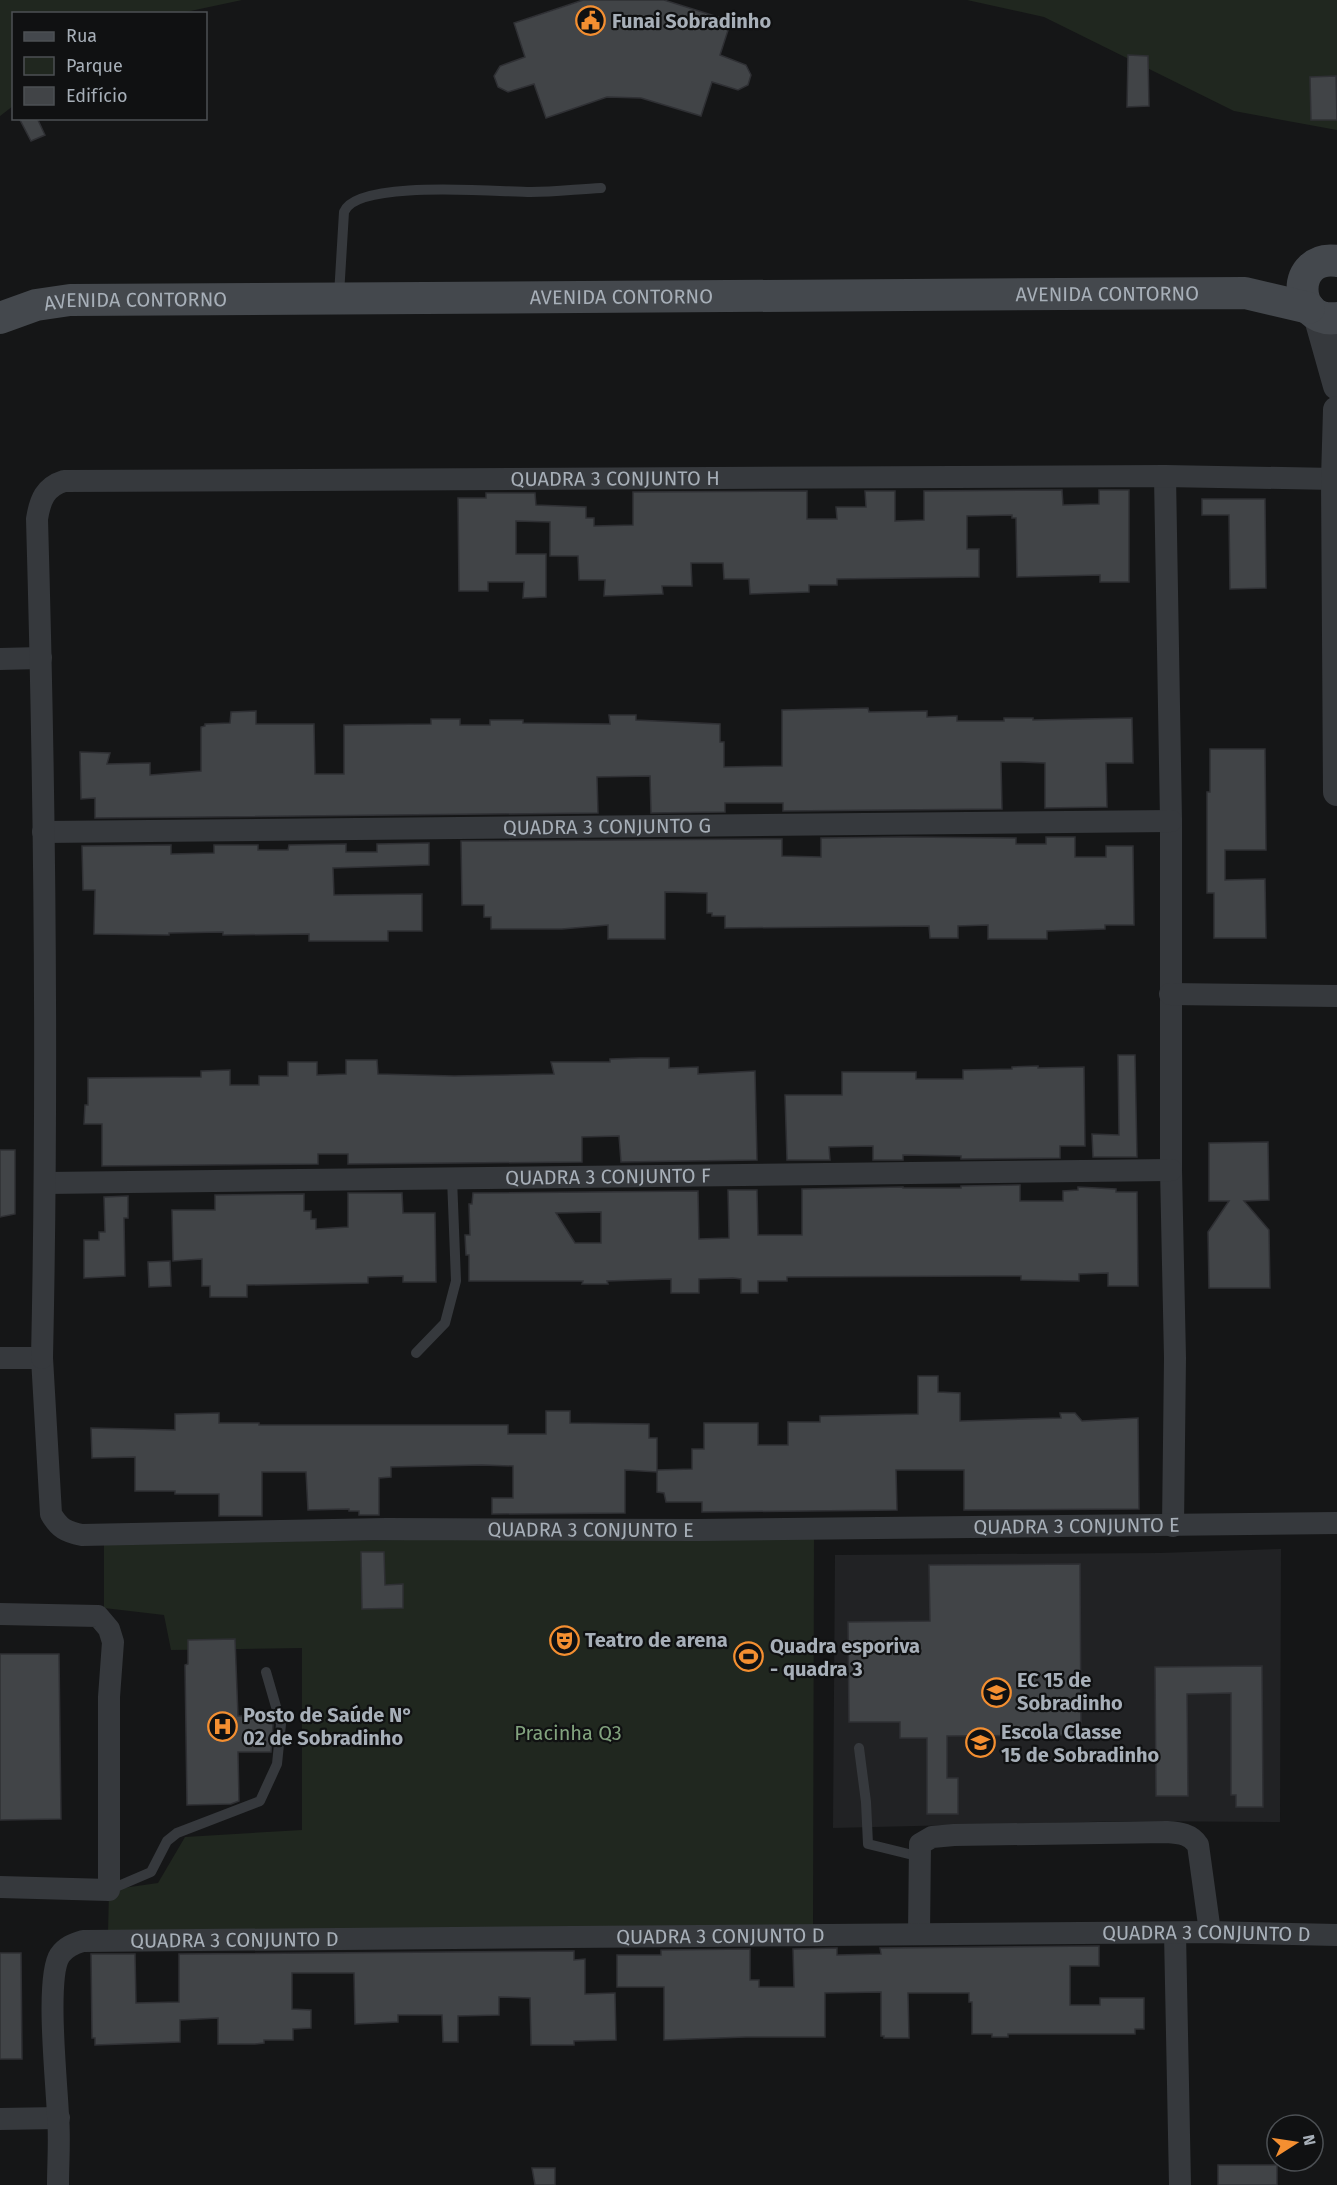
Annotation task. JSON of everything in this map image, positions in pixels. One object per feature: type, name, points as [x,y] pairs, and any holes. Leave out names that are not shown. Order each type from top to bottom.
[{"type":"main road","points":[[1321,314],[1303,298],[1302,286],[1305,275],[1315,264],[1328,260],[1337,261]]},
{"type":"main road","points":[[1245,293],[1305,275]]},
{"type":"main road","name":"AVENIDA CONTORNO","points":[[0,318],[36,305],[70,300],[1245,293]]},
{"type":"main road","points":[[1245,293],[1321,314]]},
{"type":"street","points":[[1321,314],[1337,386]]},
{"type":"street","points":[[1337,410],[1335,479],[1337,792]]},
{"type":"street","points":[[1165,476],[1171,821],[1171,1170],[1175,1358],[1173,1526]]},
{"type":"street","name":"QUADRA 3 CONJUNTO H","points":[[64,481],[1165,476],[1335,479]]},
{"type":"street","name":"QUADRA 3 CONJUNTO E","points":[[64,481],[57,483],[42,496],[37,519],[41,658],[46,1183],[42,1358],[51,1514],[58,1527],[67,1532],[82,1535],[386,1529],[697,1530],[1337,1523]]},
{"type":"street","points":[[0,659],[41,658]]},
{"type":"street","name":"QUADRA 3 CONJUNTO G","points":[[43,832],[1171,821]]},
{"type":"street","points":[[1170,994],[1337,996]]},
{"type":"street","name":"QUADRA 3 CONJUNTO F","points":[[46,1183],[1171,1170]]},
{"type":"street","points":[[0,1358],[42,1358]]},
{"type":"street","points":[[0,1614],[98,1616],[109,1629],[113,1642],[110,1697],[110,1890],[0,1887]]},
{"type":"street","points":[[920,1934],[920,1844],[932,1837],[1179,1833],[1193,1838],[1198,1845],[1210,1932]]},
{"type":"street","name":"QUADRA 3 CONJUNTO D","points":[[59,2118],[53,2016],[55,1971],[59,1956],[71,1944],[83,1941],[1210,1932],[1337,1935]]},
{"type":"street","points":[[1175,1933],[1180,2185]]},
{"type":"street","points":[[0,2119],[59,2118],[58,2185]]},
{"type":"lane","points":[[339,298],[344,212],[349,203],[359,198],[423,189],[533,192],[601,188]]},
{"type":"lane","points":[[416,1353],[445,1323],[456,1281],[452,1178]]},
{"type":"lane","points":[[110,1890],[151,1872],[168,1841],[177,1833],[260,1801],[277,1764],[281,1724],[266,1672]]},
{"type":"lane","points":[[859,1748],[868,1844],[921,1857]]},
{"type":"shaded area","name":"Escola Classe 15 de Sobradinho","points":[[1281,1549],[1280,1822],[1128,1821],[833,1828],[835,1555],[1160,1553]]},
{"type":"green space","points":[[0,0],[242,0],[186,12],[12,12],[12,107],[0,116]]},
{"type":"green space","points":[[967,0],[1337,0],[1337,130],[1234,111],[1044,17]]},
{"type":"green space","name":"Pracinha Q3","points":[[814,1536],[813,1926],[108,1934],[109,1890],[158,1883],[185,1837],[302,1830],[302,1648],[171,1650],[164,1615],[104,1608],[104,1543]]},
{"type":"building","points":[[583,0],[664,0],[731,21],[720,55],[746,65],[751,75],[748,85],[738,90],[712,82],[701,116],[641,98],[607,97],[546,118],[534,84],[508,92],[498,87],[494,76],[500,66],[525,57],[514,23]]},
{"type":"building","points":[[1128,55],[1148,56],[1149,106],[1127,107]]},
{"type":"building","points":[[1336,76],[1337,120],[1311,120],[1310,77]]},
{"type":"building","points":[[20,120],[38,120],[45,135],[31,141]]},
{"type":"building","points":[[1062,490],[1063,505],[1099,504],[1099,490],[1129,490],[1129,582],[1100,582],[1100,575],[1017,577],[1016,518],[1012,518],[1012,515],[967,516],[967,549],[979,549],[979,577],[837,579],[837,585],[809,585],[809,592],[750,594],[749,579],[724,579],[723,563],[691,563],[692,586],[662,586],[663,594],[604,596],[605,580],[579,580],[578,556],[550,556],[550,522],[516,521],[516,554],[546,554],[546,597],[523,598],[524,582],[488,582],[488,591],[459,591],[458,498],[486,498],[486,493],[535,493],[536,505],[586,507],[586,518],[594,518],[594,526],[633,525],[633,492],[807,491],[807,519],[837,519],[836,507],[866,507],[865,491],[895,491],[895,521],[924,520],[924,491]]},
{"type":"building","points":[[1202,499],[1265,499],[1266,588],[1230,589],[1229,515],[1202,515]]},
{"type":"building","points":[[868,708],[869,712],[927,711],[927,717],[957,716],[957,721],[1004,721],[1004,718],[1033,718],[1033,720],[1132,718],[1133,763],[1106,763],[1107,807],[1045,808],[1045,763],[1021,762],[1001,762],[1002,809],[783,811],[783,803],[725,803],[725,812],[651,813],[650,776],[597,777],[598,813],[95,818],[95,798],[81,799],[80,752],[110,753],[107,764],[150,763],[150,775],[201,771],[201,727],[205,724],[230,723],[231,712],[256,711],[256,724],[314,724],[315,774],[344,774],[344,725],[431,724],[431,719],[460,719],[460,725],[490,725],[490,720],[523,720],[523,723],[610,724],[609,715],[636,715],[636,720],[720,724],[720,742],[724,742],[724,767],[782,766],[782,710]]},
{"type":"building","points":[[1210,749],[1265,749],[1266,850],[1225,850],[1225,880],[1265,879],[1266,938],[1214,938],[1214,893],[1207,893],[1207,792],[1210,792]]},
{"type":"building","points":[[1046,837],[1075,837],[1075,857],[1106,857],[1106,846],[1133,846],[1134,925],[1105,925],[1105,929],[1047,931],[1047,939],[988,939],[988,925],[958,926],[958,938],[930,938],[929,926],[725,928],[725,916],[712,916],[712,913],[707,913],[707,893],[665,892],[665,939],[608,939],[608,925],[562,929],[491,929],[491,917],[484,917],[484,905],[462,905],[461,841],[782,839],[782,856],[821,857],[821,838],[1016,838],[1016,844],[1046,844]]},
{"type":"building","points":[[429,843],[429,865],[333,868],[334,895],[422,894],[422,931],[388,931],[388,941],[309,941],[309,934],[223,935],[223,932],[169,933],[169,935],[94,934],[95,890],[83,890],[82,846],[171,845],[171,854],[214,853],[214,845],[258,845],[258,850],[288,850],[289,845],[346,844],[346,852],[377,852],[377,844]]},
{"type":"building","points":[[1118,1055],[1135,1055],[1137,1157],[1093,1157],[1092,1134],[1119,1135]]},
{"type":"building","points":[[669,1058],[669,1068],[698,1067],[698,1074],[755,1071],[757,1160],[621,1162],[619,1136],[582,1137],[582,1162],[348,1164],[348,1154],[318,1154],[318,1164],[102,1166],[102,1124],[84,1124],[85,1105],[88,1105],[88,1078],[201,1077],[201,1071],[230,1070],[230,1085],[259,1085],[259,1076],[288,1076],[288,1062],[317,1062],[317,1075],[346,1074],[346,1060],[377,1060],[378,1074],[454,1076],[554,1074],[551,1062],[610,1062],[610,1059]]},
{"type":"building","points":[[1038,1066],[1038,1068],[1084,1067],[1085,1146],[1060,1146],[1060,1158],[961,1159],[961,1156],[903,1155],[903,1160],[873,1160],[873,1146],[829,1147],[830,1160],[787,1160],[785,1095],[842,1095],[842,1072],[916,1072],[916,1079],[963,1079],[963,1070]]},
{"type":"building","points":[[1268,1142],[1269,1200],[1244,1201],[1269,1230],[1270,1288],[1209,1288],[1208,1232],[1229,1201],[1209,1201],[1209,1143]]},
{"type":"building","points":[[0,1150],[15,1150],[15,1214],[0,1217]]},
{"type":"building","points":[[1020,1185],[1020,1201],[1063,1201],[1063,1191],[1078,1190],[1078,1187],[1137,1192],[1138,1286],[1108,1286],[1108,1273],[1079,1274],[1079,1281],[1021,1280],[1021,1276],[787,1277],[787,1281],[758,1281],[758,1293],[741,1293],[741,1279],[733,1278],[699,1279],[699,1293],[671,1293],[671,1279],[607,1281],[608,1284],[582,1284],[583,1281],[469,1281],[469,1255],[466,1255],[465,1235],[470,1235],[469,1204],[472,1204],[473,1193],[698,1191],[699,1239],[729,1238],[728,1190],[757,1190],[758,1235],[802,1235],[802,1189],[961,1188],[961,1186]],"holes":[[[601,1212],[601,1243],[575,1243],[556,1213]]]},
{"type":"building","points":[[348,1193],[402,1193],[403,1213],[435,1213],[436,1282],[403,1282],[403,1276],[368,1277],[368,1283],[247,1285],[247,1297],[210,1297],[210,1286],[202,1286],[202,1259],[173,1261],[172,1210],[215,1210],[215,1195],[304,1194],[304,1211],[311,1211],[311,1219],[316,1219],[316,1229],[348,1227]]},
{"type":"building","points":[[128,1196],[128,1218],[124,1218],[125,1276],[84,1278],[84,1240],[99,1240],[99,1232],[105,1232],[104,1197]]},
{"type":"building","points":[[170,1261],[171,1286],[149,1287],[148,1262]]},
{"type":"building","points":[[918,1376],[938,1376],[938,1392],[960,1393],[960,1421],[1061,1418],[1060,1413],[1075,1413],[1082,1421],[1138,1418],[1139,1509],[964,1510],[964,1470],[896,1470],[897,1510],[702,1512],[702,1502],[666,1502],[664,1493],[657,1492],[657,1470],[692,1469],[692,1449],[704,1449],[704,1423],[758,1423],[758,1445],[788,1445],[788,1422],[820,1422],[820,1416],[918,1414]]},
{"type":"building","points":[[546,1411],[570,1411],[570,1423],[649,1424],[649,1438],[657,1438],[657,1472],[625,1470],[625,1513],[492,1514],[492,1498],[513,1498],[513,1466],[482,1465],[391,1467],[391,1477],[379,1478],[379,1515],[359,1515],[359,1511],[349,1511],[349,1509],[308,1510],[306,1472],[262,1472],[262,1516],[219,1516],[219,1494],[135,1491],[135,1457],[92,1458],[91,1428],[175,1430],[175,1414],[219,1413],[219,1423],[259,1423],[259,1425],[508,1425],[508,1434],[546,1434]]},
{"type":"building","points":[[361,1552],[384,1552],[385,1585],[403,1584],[403,1608],[362,1609]]},
{"type":"building","points":[[1080,1564],[1081,1735],[947,1736],[947,1778],[958,1778],[958,1814],[927,1814],[927,1738],[900,1738],[900,1722],[849,1722],[848,1622],[930,1621],[929,1565]]},
{"type":"building","points":[[235,1639],[238,1716],[271,1715],[273,1725],[271,1752],[238,1752],[239,1801],[231,1804],[187,1805],[185,1665],[188,1664],[188,1640]]},
{"type":"building","points":[[0,1654],[59,1654],[61,1819],[0,1820]]},
{"type":"building","points":[[1262,1666],[1263,1807],[1236,1807],[1236,1795],[1231,1795],[1231,1693],[1187,1694],[1188,1796],[1156,1796],[1155,1667]]},
{"type":"building","points":[[1099,1946],[1099,1966],[1070,1966],[1070,2005],[1100,2005],[1100,1998],[1144,1998],[1144,2029],[1135,2029],[1135,2034],[1008,2034],[1008,2037],[992,2037],[992,2034],[972,2034],[972,2002],[969,2002],[969,1993],[908,1993],[909,2038],[884,2038],[881,2036],[881,1992],[825,1993],[825,2037],[664,2040],[664,1987],[617,1987],[617,1955],[661,1955],[661,1950],[750,1949],[750,1980],[759,1980],[759,1987],[794,1987],[793,1949],[837,1948],[837,1955],[881,1954],[880,1948]]},
{"type":"building","points":[[574,1951],[574,1960],[585,1959],[585,1994],[615,1993],[616,2040],[574,2041],[574,2045],[531,2045],[530,1998],[499,1997],[499,2015],[458,2016],[458,2042],[443,2042],[442,2015],[398,2015],[398,2022],[355,2024],[354,1973],[292,1973],[292,2009],[311,2010],[311,2028],[293,2029],[293,2040],[264,2040],[264,2043],[255,2044],[218,2044],[218,2018],[180,2020],[180,2042],[95,2045],[95,2038],[92,2038],[91,1954],[135,1954],[136,2003],[179,2002],[179,1954]]},
{"type":"building","points":[[0,1953],[21,1953],[22,2059],[0,2059]]},
{"type":"building","points":[[1218,2165],[1265,2165],[1265,2173],[1277,2173],[1277,2185],[1218,2185]]},
{"type":"building","points":[[532,2168],[555,2168],[555,2185],[535,2185]]},
{"type":"place","name":"Funai Sobradinho","points":[[591,21]]},
{"type":"place","name":"Teatro de arena","points":[[564,1640]]},
{"type":"place","name":"Quadra esporiva - quadra 3","points":[[749,1657]]},
{"type":"place","name":"EC 15 de Sobradinho","points":[[996,1692]]},
{"type":"place","name":"Posto de Saúde N° 02 de Sobradinho","points":[[222,1727]]},
{"type":"place","name":"Escola Classe 15 de Sobradinho","points":[[980,1743]]}]
